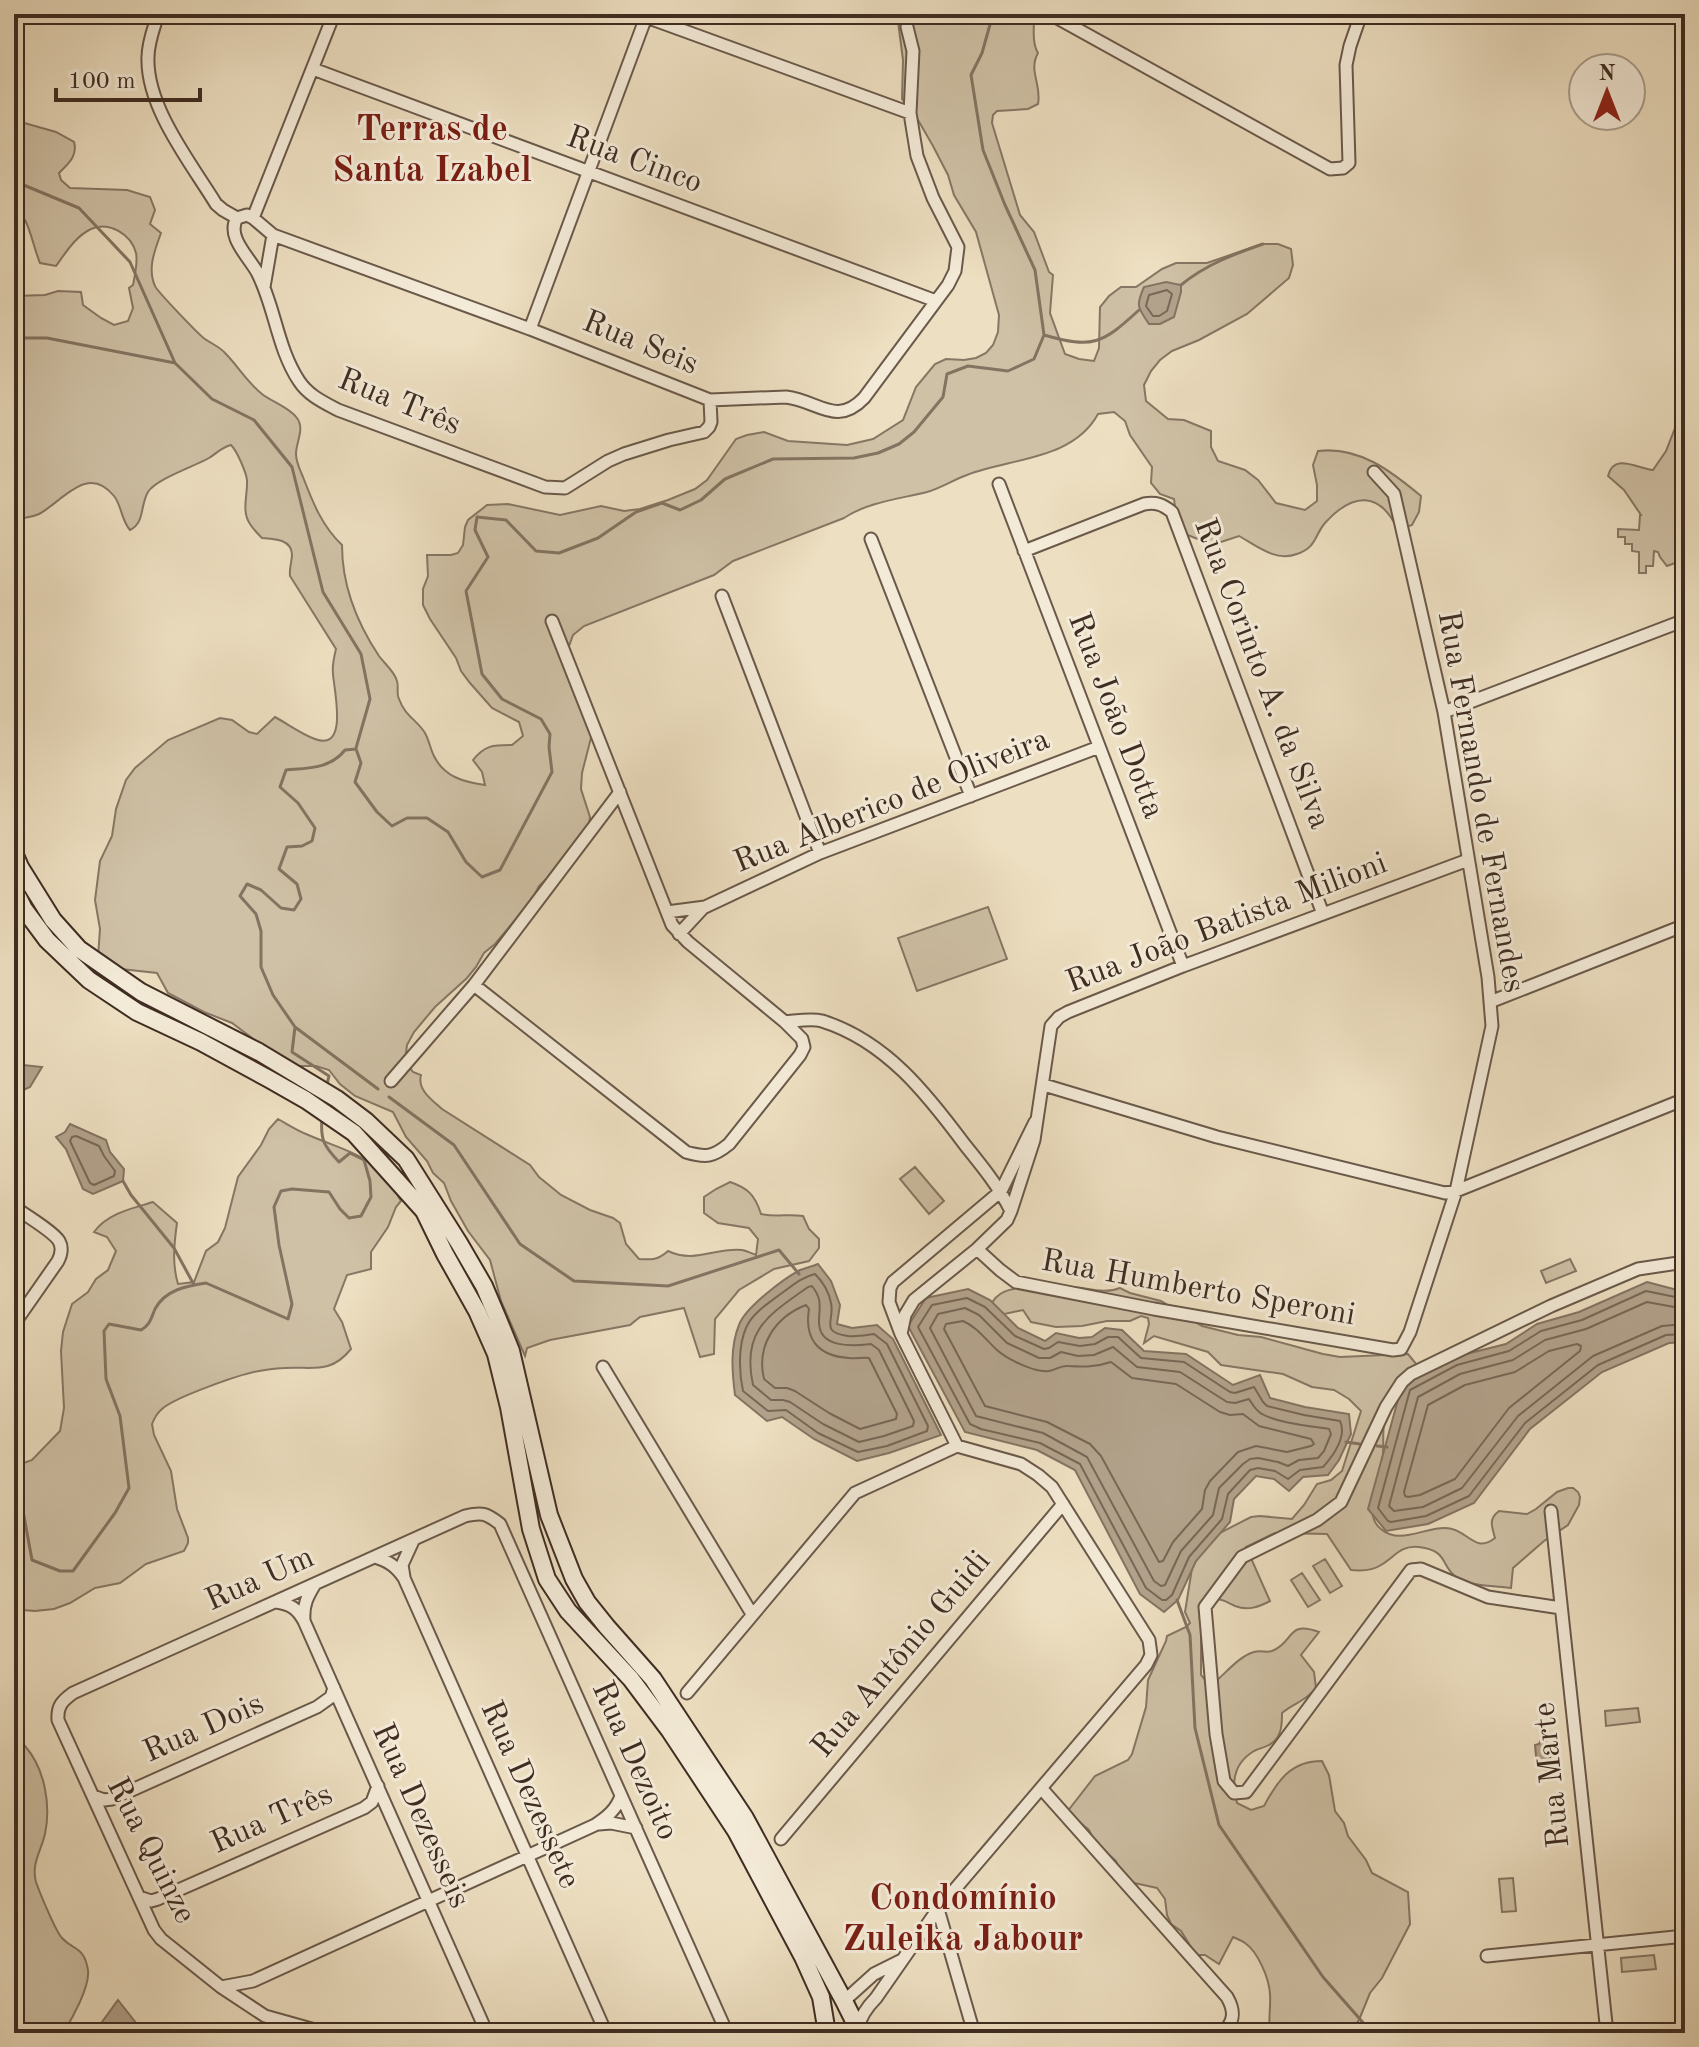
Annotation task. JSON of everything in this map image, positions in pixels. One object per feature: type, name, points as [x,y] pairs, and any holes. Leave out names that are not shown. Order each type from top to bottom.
[{"type":"main road","points":[[14,853],[53,920],[79,949],[141,992],[259,1052],[324,1091],[366,1121],[406,1159],[484,1286],[511,1351],[549,1515],[574,1579],[587,1602],[653,1679],[737,1805],[859,2032]]},
{"type":"main road","points":[[14,889],[24,909],[47,940],[104,991],[137,1012],[256,1072],[354,1133],[424,1211],[496,1354],[531,1529],[547,1579],[568,1611],[631,1679],[736,1831],[803,1957],[821,1997],[827,2033]]},
{"type":"main road","points":[[827,2033],[844,2001]]},
{"type":"street","points":[[158,14],[148,57],[149,79],[162,113],[216,204],[237,218],[243,215],[253,218],[334,14]]},
{"type":"street","points":[[1050,14],[1330,169],[1343,168],[1349,163],[1346,65],[1361,14]]},
{"type":"street","points":[[530,329],[642,15],[910,113]]},
{"type":"street","name":"Rua Seis","points":[[253,218],[273,235],[530,329],[710,400],[798,398],[836,412],[846,412],[864,398],[948,285],[958,256],[958,247],[917,156],[910,113],[914,59],[907,27]]},
{"type":"street","name":"Rua Cinco","points":[[313,69],[936,301]]},
{"type":"street","name":"Rua Três","points":[[237,218],[234,236],[264,287],[289,363],[300,384],[316,399],[338,410],[545,487],[565,488],[624,454],[704,432],[711,422],[710,400]]},
{"type":"street","points":[[264,287],[273,235]]},
{"type":"street","name":"Rua Fernando de Fernandes","points":[[1374,472],[1394,494],[1444,712],[1488,977],[1492,1026],[1456,1191],[1410,1332]]},
{"type":"street","name":"Rua João Dotta","points":[[999,484],[1183,966]]},
{"type":"street","name":"Rua Corinto A. da Silva","points":[[1024,551],[1144,504],[1155,502],[1172,512],[1323,914]]},
{"type":"street","points":[[871,539],[971,796]]},
{"type":"street","points":[[722,596],[820,853]]},
{"type":"street","points":[[1444,712],[1685,620]]},
{"type":"street","points":[[474,985],[686,1152],[702,1156],[717,1153],[729,1144],[804,1047],[802,1039],[785,1022],[672,925],[552,621]]},
{"type":"street","name":"Rua Alberico de Oliveira","points":[[667,912],[705,907],[820,853],[1099,747]]},
{"type":"street","points":[[391,1081],[474,985],[620,792]]},
{"type":"street","name":"Rua João Batista Milioni","points":[[1011,1211],[1034,1140],[1051,1026],[1059,1017],[1183,966],[1468,860]]},
{"type":"street","name":"Rua Alberico de Oliveira","points":[[679,934],[705,907]]},
{"type":"street","points":[[1490,1002],[1685,925]]},
{"type":"street","points":[[785,1022],[820,1020],[859,1037],[890,1058],[941,1112],[1001,1191],[1011,1211],[1007,1220],[977,1249],[914,1300],[905,1315],[901,1334]]},
{"type":"street","points":[[1044,1085],[1217,1137],[1445,1193],[1685,1099]]},
{"type":"street","name":"Rua João Batista Milioni","points":[[1001,1191],[1037,1118]]},
{"type":"street","points":[[957,1446],[901,1334],[889,1302],[890,1288],[893,1282],[1001,1191]]},
{"type":"street","points":[[14,1207],[57,1238],[61,1248],[61,1257],[18,1309],[14,1324]]},
{"type":"street","name":"Rua Humberto Speroni","points":[[977,1249],[1016,1282],[1154,1309],[1393,1350],[1401,1349],[1410,1332]]},
{"type":"street","points":[[1561,1608],[1488,1597],[1421,1569],[1411,1570],[1246,1792],[1234,1793],[1224,1781],[1216,1734],[1205,1607],[1242,1557],[1317,1520],[1341,1502],[1386,1407],[1411,1374],[1551,1306],[1638,1269],[1685,1262]]},
{"type":"street","points":[[603,1367],[752,1614]]},
{"type":"street","points":[[687,1693],[855,1493],[957,1446],[1021,1464],[1052,1487],[1149,1640],[1151,1655],[1146,1665],[938,1909],[868,2007],[861,2018],[859,2032]]},
{"type":"street","name":"Rua Antônio Guidi","points":[[781,1839],[1063,1504]]},
{"type":"street","name":"Rua Marte","points":[[1551,1511],[1607,2033]]},
{"type":"street","name":"Rua Um","points":[[60,1706],[73,1693],[465,1516],[488,1514]]},
{"type":"street","name":"Rua Dezoito","points":[[488,1514],[500,1524],[727,2033]]},
{"type":"street","points":[[404,1578],[402,1565],[413,1540]]},
{"type":"street","points":[[374,1557],[397,1567],[404,1578]]},
{"type":"street","name":"Rua Dezessete","points":[[404,1578],[606,2033]]},
{"type":"street","points":[[304,1621],[306,1598],[316,1584]]},
{"type":"street","points":[[276,1602],[298,1610],[304,1621]]},
{"type":"street","name":"Rua Dezesseis","points":[[304,1621],[487,2033]]},
{"type":"street","name":"Rua Dois","points":[[112,1799],[317,1707],[331,1697],[334,1688]]},
{"type":"street","name":"Rua Quinze","points":[[60,1706],[57,1710],[58,1720],[161,1939],[221,1987],[265,2016],[319,2033]]},
{"type":"street","points":[[317,1707],[326,1706],[345,1713]]},
{"type":"street","name":"Rua Três","points":[[139,1897],[151,1901],[158,1899],[364,1808],[372,1802],[378,1786]]},
{"type":"street","points":[[1041,1788],[1227,1997],[1233,2018],[1222,2033]]},
{"type":"street","points":[[93,1796],[112,1799]]},
{"type":"street","points":[[221,1987],[253,1981],[595,1825],[618,1806],[621,1796]]},
{"type":"street","points":[[103,1818],[112,1799]]},
{"type":"street","name":"Rua Três","points":[[364,1808],[374,1807],[389,1813]]},
{"type":"street","points":[[595,1825],[611,1823],[636,1828]]},
{"type":"street","points":[[149,1919],[158,1899]]},
{"type":"street","points":[[938,1909],[974,2033]]},
{"type":"street","points":[[1487,1956],[1685,1936]]},
{"type":"street","points":[[844,2001],[874,1974],[903,1959]]},
{"type":"street","points":[[250,2007],[247,1996],[253,1981]]},
{"type":"shaded area","points":[[897,14],[1026,14],[1034,18],[1038,104],[1028,109],[997,111],[992,123],[1020,215],[1034,232],[1049,272],[1053,275],[1050,313],[1065,354],[1094,361],[1099,348],[1100,307],[1121,287],[1136,287],[1176,263],[1207,263],[1262,244],[1278,244],[1291,249],[1293,265],[1289,278],[1247,314],[1160,360],[1144,385],[1146,401],[1168,419],[1184,420],[1211,431],[1211,447],[1218,461],[1245,470],[1258,480],[1276,503],[1305,510],[1317,501],[1313,465],[1318,451],[1333,450],[1361,456],[1398,478],[1421,496],[1419,512],[1412,525],[1398,530],[1383,508],[1374,502],[1356,501],[1335,513],[1308,548],[1289,556],[1266,552],[1239,536],[1212,545],[1178,531],[1174,499],[1160,494],[1151,483],[1152,467],[1130,435],[1125,421],[1114,412],[1098,414],[1073,441],[1057,449],[984,469],[927,492],[863,508],[733,561],[714,575],[584,626],[573,635],[565,657],[594,726],[581,789],[590,817],[588,832],[539,886],[532,900],[484,953],[467,978],[435,1007],[414,1032],[407,1045],[405,1061],[413,1072],[421,1075],[423,1090],[442,1109],[530,1165],[561,1195],[620,1223],[626,1244],[639,1259],[655,1259],[668,1251],[696,1256],[742,1250],[756,1255],[758,1239],[749,1228],[718,1223],[704,1213],[704,1197],[730,1182],[750,1193],[761,1214],[803,1216],[809,1229],[819,1239],[819,1248],[809,1261],[774,1269],[739,1290],[715,1319],[714,1354],[700,1357],[684,1308],[640,1317],[630,1325],[550,1340],[527,1348],[525,1356],[501,1301],[490,1260],[468,1231],[444,1183],[406,1137],[393,1112],[355,1096],[329,1070],[316,1066],[289,1066],[232,1023],[168,993],[157,973],[103,967],[98,957],[100,929],[95,900],[100,861],[112,836],[116,809],[126,780],[135,768],[168,740],[220,718],[232,720],[257,734],[275,717],[310,737],[326,741],[336,728],[333,662],[336,649],[290,576],[292,554],[289,545],[262,538],[247,519],[246,476],[231,445],[152,487],[138,523],[130,530],[114,496],[94,483],[75,488],[39,514],[14,518],[14,489],[21,480],[21,470],[14,454],[14,443],[23,437],[24,431],[14,412],[14,296],[81,292],[83,305],[101,318],[114,325],[128,321],[133,308],[129,288],[133,285],[137,260],[133,246],[124,235],[112,228],[98,227],[81,236],[56,266],[40,263],[25,220],[14,219],[14,120],[56,132],[74,142],[73,156],[59,173],[61,180],[70,188],[127,190],[150,197],[155,210],[150,224],[161,233],[152,266],[155,286],[201,336],[223,351],[257,389],[297,418],[300,427],[296,454],[298,466],[319,514],[342,545],[352,603],[371,643],[396,678],[402,705],[425,733],[443,769],[462,780],[485,785],[482,772],[473,760],[486,749],[512,745],[523,736],[519,722],[492,708],[470,683],[430,619],[423,605],[423,589],[428,576],[427,555],[458,553],[463,545],[468,520],[487,505],[508,504],[560,515],[601,506],[624,511],[640,509],[668,500],[695,489],[707,480],[736,439],[747,435],[764,432],[788,441],[847,445],[873,439],[903,420],[916,387],[935,364],[946,359],[976,358],[993,345],[999,315],[976,232],[954,195],[933,146],[902,99],[903,60]]},
{"type":"shaded area","points":[[1685,418],[1685,551],[1678,562],[1667,566],[1654,551],[1653,566],[1646,566],[1646,573],[1639,573],[1639,552],[1632,551],[1632,544],[1625,544],[1625,537],[1618,537],[1618,529],[1639,530],[1641,515],[1624,490],[1608,476],[1615,465],[1621,463],[1653,470],[1666,451],[1677,423]]},
{"type":"shaded area","points":[[988,907],[1007,959],[917,991],[898,938]]},
{"type":"shaded area","points":[[278,1119],[372,1164],[392,1185],[401,1201],[371,1252],[371,1269],[347,1275],[334,1309],[351,1349],[328,1366],[278,1368],[250,1373],[194,1392],[162,1409],[152,1424],[171,1471],[177,1509],[188,1538],[184,1551],[146,1564],[120,1583],[95,1588],[54,1609],[35,1611],[14,1606],[14,1449],[19,1460],[24,1463],[32,1460],[60,1431],[64,1408],[63,1332],[72,1304],[108,1270],[116,1251],[107,1237],[94,1232],[113,1216],[153,1202],[177,1223],[174,1254],[178,1284],[194,1282],[206,1251],[218,1242],[225,1228],[238,1177]]},
{"type":"shaded area","points":[[915,1167],[944,1201],[929,1214],[900,1179]]},
{"type":"shaded area","points":[[1570,1259],[1576,1271],[1546,1283],[1541,1271]]},
{"type":"shaded area","points":[[1029,1286],[1101,1291],[1120,1288],[1161,1301],[1202,1326],[1261,1337],[1323,1354],[1340,1357],[1408,1354],[1417,1365],[1421,1386],[1387,1410],[1382,1461],[1372,1500],[1375,1522],[1389,1534],[1406,1535],[1443,1528],[1458,1531],[1478,1543],[1488,1542],[1495,1538],[1492,1520],[1499,1511],[1527,1514],[1557,1492],[1573,1488],[1578,1492],[1579,1505],[1568,1525],[1513,1568],[1511,1588],[1461,1580],[1451,1572],[1440,1555],[1429,1549],[1407,1548],[1374,1568],[1351,1570],[1327,1534],[1275,1533],[1246,1547],[1270,1601],[1258,1607],[1244,1608],[1215,1599],[1201,1629],[1201,1675],[1210,1686],[1248,1654],[1272,1651],[1296,1630],[1319,1632],[1301,1655],[1314,1672],[1316,1688],[1282,1713],[1281,1729],[1275,1740],[1242,1761],[1234,1788],[1237,1803],[1251,1810],[1264,1806],[1280,1780],[1294,1768],[1322,1761],[1329,1775],[1335,1811],[1372,1873],[1408,1892],[1410,1924],[1349,2033],[1270,2033],[1269,1988],[1262,1966],[1250,1947],[1233,1937],[1219,1964],[1205,1955],[1196,1955],[1181,1931],[1171,1924],[1165,1899],[1157,1888],[1125,1881],[1116,1861],[1095,1842],[1089,1830],[1067,1812],[1095,1776],[1128,1760],[1132,1754],[1146,1707],[1148,1680],[1167,1636],[1190,1623],[1185,1612],[1193,1562],[1210,1538],[1251,1517],[1292,1519],[1317,1484],[1331,1480],[1342,1471],[1361,1411],[1334,1390],[1312,1387],[1283,1374],[1221,1365],[1208,1352],[1154,1336],[1144,1343],[1148,1318],[1141,1316],[1130,1321],[1056,1327],[1031,1322],[1023,1310],[1000,1315],[991,1305],[1002,1293]]},
{"type":"shaded area","points":[[1325,1559],[1342,1586],[1330,1593],[1313,1566]]},
{"type":"shaded area","points":[[1302,1573],[1320,1600],[1308,1607],[1291,1580]]},
{"type":"shaded area","points":[[1638,1708],[1640,1722],[1606,1726],[1605,1711]]},
{"type":"shaded area","points":[[25,1746],[42,1776],[47,1799],[47,1823],[36,1863],[36,1882],[59,1934],[81,1953],[88,1970],[83,1994],[63,2033],[14,2033],[14,1753]]},
{"type":"shaded area","points":[[1513,1878],[1516,1911],[1502,1912],[1499,1879]]},
{"type":"shaded area","points":[[1654,1955],[1656,1969],[1622,1972],[1621,1958]]},
{"type":"water","points":[[1166,282],[1181,285],[1174,317],[1160,324],[1149,324],[1139,306],[1141,293],[1144,287]]},
{"type":"water","points":[[14,1064],[42,1067],[30,1087],[19,1092],[14,1100]]},
{"type":"water","points":[[70,1124],[106,1140],[110,1152],[124,1169],[123,1181],[93,1194],[83,1189],[66,1149],[56,1137],[65,1132]]},
{"type":"water","points":[[818,1264],[831,1281],[840,1305],[837,1324],[852,1328],[877,1325],[893,1339],[941,1435],[857,1461],[814,1439],[782,1417],[767,1421],[735,1395],[733,1351],[743,1318],[756,1302],[784,1280]]},
{"type":"water","points":[[1647,1282],[1685,1292],[1685,1342],[1669,1343],[1602,1372],[1530,1429],[1474,1503],[1428,1524],[1386,1531],[1368,1509],[1402,1385],[1454,1357],[1506,1344],[1537,1324],[1579,1312]]},
{"type":"water","points":[[968,1289],[990,1300],[1018,1328],[1045,1341],[1056,1333],[1079,1338],[1092,1337],[1105,1328],[1122,1330],[1144,1351],[1186,1354],[1233,1385],[1260,1375],[1270,1398],[1349,1414],[1351,1434],[1328,1475],[1303,1477],[1289,1491],[1274,1479],[1256,1476],[1234,1499],[1230,1522],[1196,1561],[1178,1600],[1164,1612],[1140,1594],[1075,1470],[1037,1450],[965,1432],[908,1326],[926,1298]]},
{"type":"water","points":[[1541,1740],[1549,1744],[1551,1766],[1546,1770],[1537,1767],[1535,1745]]},
{"type":"water","points":[[118,2000],[144,2033],[94,2033]]},
{"type":"waterway","points":[[327,1084],[329,1076],[292,1052],[295,1027],[273,995],[261,967],[261,931],[256,914],[240,896],[247,884],[261,890],[281,908],[294,910],[301,899],[297,884],[279,869],[287,847],[302,846],[312,841],[315,828],[298,803],[280,787],[286,770],[326,764],[345,750],[356,749],[361,763],[355,782],[377,812],[392,826],[407,818],[427,818],[448,832],[466,862],[482,877],[500,870],[552,772],[550,734],[541,719],[502,699],[482,674],[466,591],[488,557],[475,530],[477,517],[506,520],[536,551],[559,553],[598,538],[636,512],[662,503],[680,510],[701,500],[725,479],[773,459],[854,458],[878,453],[899,444],[914,432],[943,397],[947,374],[968,366],[1008,371],[1034,359],[1044,335],[1035,270],[983,150],[971,75],[982,53],[993,14]]},
{"type":"waterway","points":[[14,181],[79,208],[130,262],[175,363],[212,399],[254,420],[292,467],[323,592],[361,654],[370,699],[356,748]]},
{"type":"waterway","points":[[1181,285],[1210,266],[1263,244]]},
{"type":"waterway","points":[[1044,335],[1074,342],[1096,340],[1106,337],[1139,310]]},
{"type":"waterway","points":[[14,338],[47,338],[175,363]]},
{"type":"waterway","points":[[295,1027],[378,1089]]},
{"type":"waterway","points":[[389,1097],[454,1145],[520,1244],[574,1281],[668,1286],[779,1250],[799,1274]]},
{"type":"waterway","points":[[14,1476],[32,1560],[60,1571],[73,1571],[129,1488],[120,1416],[106,1379],[104,1331],[109,1324],[141,1330],[149,1323],[164,1297],[206,1283],[288,1319],[292,1304],[274,1207],[281,1191],[329,1192],[349,1218],[361,1216],[371,1197],[364,1160],[350,1153],[339,1162],[324,1143],[322,1119]]},
{"type":"waterway","points":[[123,1181],[174,1248],[193,1283]]},
{"type":"waterway","points":[[1346,1442],[1360,1444]]},
{"type":"waterway","points":[[1377,1446],[1387,1447]]},
{"type":"waterway","points":[[1177,1600],[1190,1635],[1195,1728],[1219,1825],[1323,1977],[1366,2026]]},
{"type":"waterway","points":[[14,1792],[20,1816],[14,1857]]},
{"type":"district","name":"Terras de Santa Izabel","points":[[432,152]]},
{"type":"district","name":"Condomínio Zuleika Jabour","points":[[963,1920]]}]
